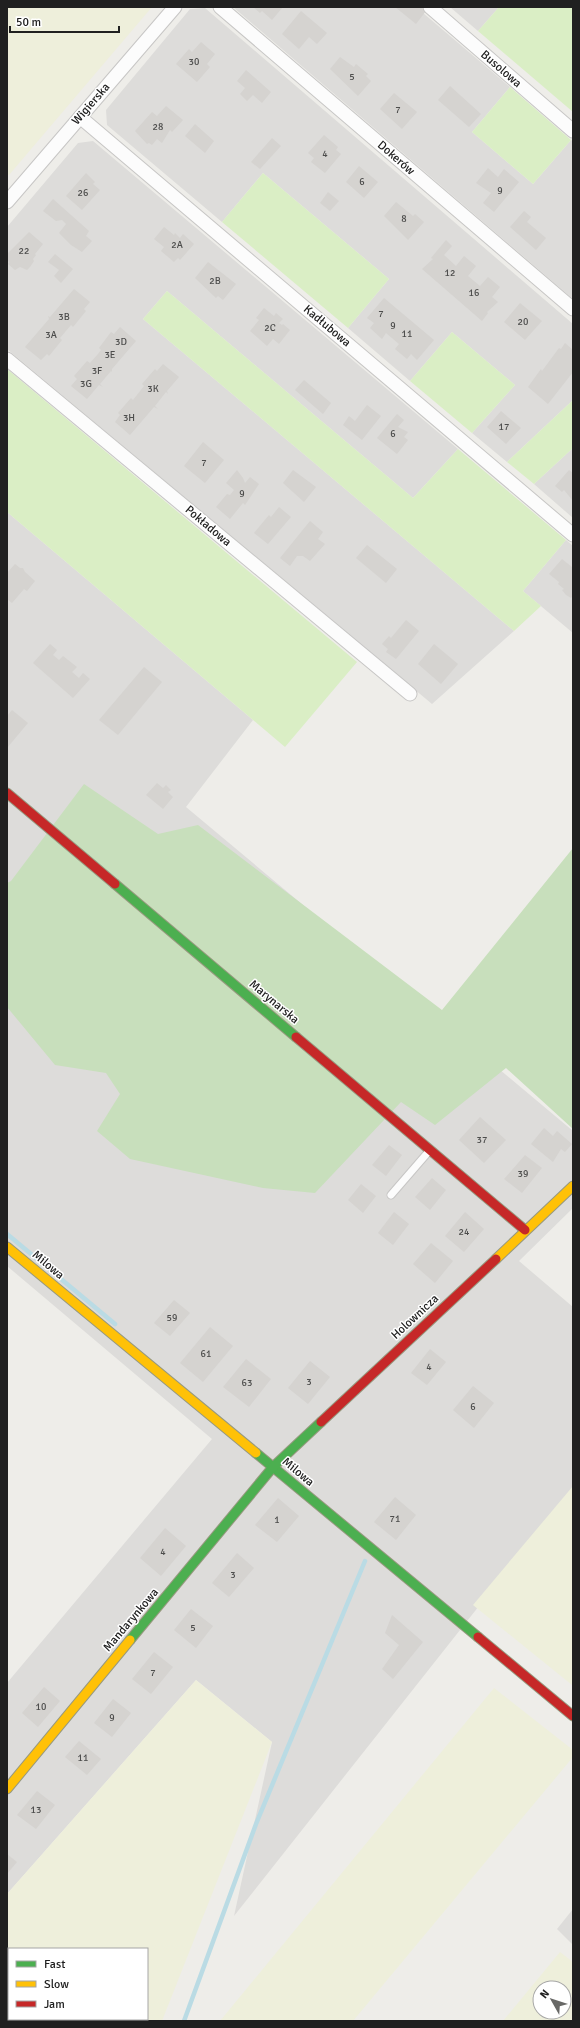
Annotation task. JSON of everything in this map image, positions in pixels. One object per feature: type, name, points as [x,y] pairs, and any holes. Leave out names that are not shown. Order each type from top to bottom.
[{"type":"street","name":"Wigierska","points":[[7,202],[175,7]]},
{"type":"street","name":"Dokerów","points":[[220,7],[573,309]]},
{"type":"street","name":"Busolowa","points":[[430,7],[573,131]]},
{"type":"street","name":"Kadłubowa","points":[[80,117],[573,535]]},
{"type":"street","name":"Pokładowa","points":[[7,358],[410,694]]},
{"type":"street","name":"Marynarska","points":[[7,793],[525,1230]]},
{"type":"street","name":"Holownicza","points":[[273,1467],[573,1186]]},
{"type":"street","name":"Milowa","points":[[7,1247],[573,1716]]},
{"type":"street","name":"Mandarynkowa","points":[[7,1789],[273,1467]]},
{"type":"lane","points":[[391,1196],[430,1150]]},
{"type":"shaded area","points":[[233,7],[416,7],[510,87],[472,132],[533,184],[571,140],[573,141],[573,299]]},
{"type":"shaded area","points":[[450,7],[499,7],[478,31]]},
{"type":"shaded area","points":[[205,8],[573,324],[573,400],[507,462],[472,433],[515,385],[452,332],[410,381],[348,328],[389,279],[263,173],[222,222],[107,125],[106,110],[190,9]]},
{"type":"shaded area","points":[[93,141],[458,449],[413,498],[167,291],[143,319],[514,631],[432,704],[7,349],[7,227],[78,143]]},
{"type":"shaded area","points":[[573,448],[573,518],[534,484]]},
{"type":"shaded area","points":[[7,512],[253,720],[186,807],[573,1131],[573,1208],[519,1261],[573,1307],[573,1487],[234,1916],[272,1742],[196,1680],[7,1894],[7,1683],[212,1439],[7,1266]]},
{"type":"shaded area","points":[[566,540],[573,546],[573,633],[523,591]]},
{"type":"shaded area","points":[[573,1909],[573,1945],[557,1929]]},
{"type":"green space","points":[[7,7],[152,7],[9,175],[7,174]]},
{"type":"green space","points":[[499,7],[573,7],[573,112],[478,31]]},
{"type":"green space","points":[[510,87],[571,140],[533,184],[472,132]]},
{"type":"green space","points":[[263,173],[389,279],[348,328],[222,222]]},
{"type":"green space","points":[[167,291],[413,498],[458,449],[566,540],[523,591],[541,606],[514,631],[143,319]]},
{"type":"green space","points":[[452,332],[515,385],[472,433],[410,381]]},
{"type":"green space","points":[[7,369],[357,662],[285,747],[7,512]]},
{"type":"green space","points":[[573,400],[573,448],[534,484],[507,462]]},
{"type":"green space","points":[[84,784],[158,834],[198,825],[442,1010],[573,848],[573,1129],[506,1068],[435,1125],[401,1102],[315,1193],[263,1188],[130,1159],[97,1131],[120,1094],[106,1073],[55,1065],[7,1007],[7,883],[11,881]]},
{"type":"green space","points":[[573,1486],[573,1684],[572,1685],[473,1605]]},
{"type":"green space","points":[[196,1680],[272,1742],[162,2021],[7,2021],[7,1894]]},
{"type":"green space","points":[[494,1688],[573,1750],[573,1757],[353,2021],[220,2021]]},
{"type":"green space","points":[[560,1952],[573,1962],[573,2021],[503,2021],[532,1986],[532,2020],[572,2020],[572,1980],[537,1980]]},
{"type":"building","points":[[253,7],[283,7],[272,20],[262,11],[260,13]]},
{"type":"building","points":[[395,7],[421,7],[426,11],[416,24]]},
{"type":"building","points":[[301,11],[327,33],[317,44],[309,37],[299,49],[282,34]]},
{"type":"building","points":[[201,42],[215,54],[207,64],[210,67],[197,82],[176,64],[189,49],[192,52]]},
{"type":"building","points":[[340,57],[354,67],[356,64],[368,74],[366,76],[371,81],[358,96],[330,69]]},
{"type":"building","points":[[246,70],[271,92],[262,103],[253,95],[247,101],[240,94],[245,88],[237,81]]},
{"type":"building","points":[[450,86],[481,114],[469,127],[438,100]]},
{"type":"building","points":[[394,93],[417,112],[402,129],[380,109]]},
{"type":"building","points":[[166,106],[183,120],[172,132],[170,130],[162,143],[157,139],[152,145],[149,143],[147,144],[135,131],[152,112],[157,116]]},
{"type":"building","points":[[195,124],[214,141],[205,153],[185,136]]},
{"type":"building","points":[[324,135],[338,147],[336,150],[341,154],[325,173],[311,162],[314,158],[308,153]]},
{"type":"building","points":[[272,138],[281,146],[260,169],[251,162]]},
{"type":"building","points":[[359,166],[378,182],[364,198],[346,182]]},
{"type":"building","points":[[488,168],[498,177],[504,169],[519,182],[494,212],[483,203],[491,193],[476,183]]},
{"type":"building","points":[[86,173],[95,182],[93,184],[100,190],[82,210],[66,196]]},
{"type":"building","points":[[328,192],[339,201],[330,211],[320,203]]},
{"type":"building","points":[[53,199],[89,231],[86,236],[92,241],[82,252],[71,245],[59,233],[66,224],[62,220],[56,221],[43,211]]},
{"type":"building","points":[[396,202],[413,216],[415,214],[424,222],[408,240],[384,216]]},
{"type":"building","points":[[524,211],[531,217],[527,222],[546,238],[536,250],[510,227]]},
{"type":"building","points":[[164,227],[174,235],[175,233],[180,238],[183,234],[194,244],[180,260],[178,258],[174,262],[161,251],[164,247],[154,239]]},
{"type":"building","points":[[29,232],[43,244],[35,254],[36,255],[33,259],[34,261],[27,270],[20,267],[15,270],[8,264],[7,254]]},
{"type":"building","points":[[446,240],[452,246],[444,255],[456,266],[464,256],[476,266],[468,276],[480,286],[488,277],[500,287],[492,297],[498,302],[487,312],[488,313],[482,321],[422,269],[433,259],[431,258]]},
{"type":"building","points":[[55,254],[73,269],[61,283],[54,276],[59,270],[48,262]]},
{"type":"building","points":[[208,262],[236,284],[223,300],[218,296],[216,298],[195,278]]},
{"type":"building","points":[[74,289],[90,302],[84,309],[86,311],[73,327],[71,325],[60,338],[62,340],[49,356],[47,354],[41,360],[25,347],[49,319],[48,316],[50,317]]},
{"type":"building","points":[[384,298],[434,340],[417,360],[411,354],[407,359],[395,349],[399,344],[386,333],[382,339],[370,328],[374,323],[367,318]]},
{"type":"building","points":[[520,303],[542,321],[525,340],[504,322]]},
{"type":"building","points":[[264,308],[274,316],[276,313],[283,319],[279,323],[282,325],[283,324],[290,330],[279,344],[273,339],[267,346],[250,331],[259,320],[256,318]]},
{"type":"building","points":[[120,327],[136,341],[112,369],[112,372],[111,371],[100,384],[103,387],[99,385],[87,399],[71,386],[77,379],[74,376],[87,361],[90,363],[98,354],[101,350],[99,348],[111,332],[114,334]]},
{"type":"building","points":[[565,343],[573,350],[573,372],[548,404],[528,387],[541,369],[542,371],[559,348],[561,349]]},
{"type":"building","points":[[163,364],[179,377],[167,391],[168,394],[166,392],[155,406],[158,409],[154,407],[130,435],[115,422],[120,415],[118,413],[131,398],[133,400],[144,386],[142,384],[155,369],[157,371]]},
{"type":"building","points":[[304,380],[331,403],[323,414],[295,390]]},
{"type":"building","points":[[367,405],[381,416],[362,440],[343,425],[349,416],[355,421]]},
{"type":"building","points":[[501,411],[521,428],[506,444],[487,427]]},
{"type":"building","points":[[397,414],[404,420],[398,427],[408,432],[404,437],[408,440],[397,454],[377,438]]},
{"type":"building","points":[[203,442],[224,460],[205,483],[184,466]]},
{"type":"building","points":[[237,470],[245,483],[250,477],[259,484],[245,505],[243,503],[230,519],[216,507],[227,494],[230,495],[234,490],[226,483]]},
{"type":"building","points":[[293,470],[316,487],[304,502],[283,483]]},
{"type":"building","points":[[569,470],[573,473],[573,501],[564,490],[562,492],[555,486]]},
{"type":"building","points":[[279,507],[291,517],[268,544],[254,533],[269,515],[271,517]]},
{"type":"building","points":[[310,521],[323,532],[318,539],[325,544],[310,561],[303,556],[297,556],[290,566],[280,558]]},
{"type":"building","points":[[367,545],[397,569],[386,583],[356,558]]},
{"type":"building","points":[[562,559],[572,567],[573,565],[573,596],[571,598],[562,590],[564,589],[558,584],[559,582],[549,574]]},
{"type":"building","points":[[15,564],[20,568],[23,568],[25,572],[35,581],[27,591],[24,589],[12,603],[7,599],[7,573]]},
{"type":"building","points":[[406,620],[419,631],[396,659],[386,652],[388,649],[382,644],[389,636],[391,638]]},
{"type":"building","points":[[50,644],[57,650],[53,655],[59,660],[63,656],[77,667],[72,672],[79,678],[83,673],[90,679],[73,698],[33,663]]},
{"type":"building","points":[[434,644],[458,664],[441,684],[418,664]]},
{"type":"building","points":[[144,667],[162,682],[118,735],[99,720]]},
{"type":"building","points":[[12,710],[28,723],[7,748],[7,716]]},
{"type":"building","points":[[157,783],[163,788],[166,785],[171,790],[168,792],[173,797],[163,809],[146,795]]},
{"type":"building","points":[[480,1117],[506,1140],[484,1163],[459,1140]]},
{"type":"building","points":[[544,1128],[553,1136],[557,1131],[572,1144],[565,1152],[561,1149],[553,1162],[531,1144]]},
{"type":"building","points":[[389,1145],[402,1155],[386,1176],[372,1165]]},
{"type":"building","points":[[525,1155],[542,1168],[522,1193],[504,1179]]},
{"type":"building","points":[[432,1178],[446,1190],[430,1210],[415,1197]]},
{"type":"building","points":[[361,1184],[376,1196],[363,1213],[348,1200]]},
{"type":"building","points":[[394,1212],[409,1224],[393,1245],[378,1233]]},
{"type":"building","points":[[465,1212],[484,1229],[464,1252],[445,1236]]},
{"type":"building","points":[[431,1243],[453,1261],[435,1283],[413,1264]]},
{"type":"building","points":[[174,1300],[190,1313],[170,1336],[154,1323]]},
{"type":"building","points":[[210,1327],[233,1346],[203,1382],[180,1363]]},
{"type":"building","points":[[430,1349],[446,1362],[427,1385],[411,1373]]},
{"type":"building","points":[[246,1359],[271,1379],[249,1407],[223,1387]]},
{"type":"building","points":[[310,1361],[330,1377],[308,1404],[288,1388]]},
{"type":"building","points":[[473,1386],[494,1403],[474,1428],[453,1410]]},
{"type":"building","points":[[395,1497],[416,1515],[396,1540],[374,1522]]},
{"type":"building","points":[[278,1498],[299,1516],[277,1542],[255,1525]]},
{"type":"building","points":[[165,1528],[186,1546],[161,1576],[140,1558]]},
{"type":"building","points":[[237,1553],[254,1568],[229,1597],[212,1583]]},
{"type":"building","points":[[191,1609],[213,1626],[196,1648],[174,1630]]},
{"type":"building","points":[[392,1615],[423,1642],[393,1679],[382,1669],[399,1645],[385,1633]]},
{"type":"building","points":[[154,1652],[173,1667],[151,1694],[132,1679]]},
{"type":"building","points":[[44,1687],[60,1701],[38,1727],[22,1713]]},
{"type":"building","points":[[113,1699],[131,1713],[112,1737],[94,1723]]},
{"type":"building","points":[[79,1741],[101,1759],[87,1775],[65,1757]]},
{"type":"building","points":[[37,1791],[55,1805],[36,1829],[17,1815]]},
{"type":"building","points":[[7,1854],[17,1862],[7,1874]]},
{"type":"waterway","points":[[7,1234],[115,1324]]},
{"type":"waterway","points":[[184,2021],[256,1824],[365,1561]]},
{"type":"traffic: fast","points":[[115,884],[296,1037]]},
{"type":"traffic: fast","points":[[130,1640],[273,1467],[321,1422]]},
{"type":"traffic: fast","points":[[256,1453],[478,1637]]},
{"type":"traffic: slow","points":[[496,1259],[573,1186]]},
{"type":"traffic: slow","points":[[7,1247],[256,1453]]},
{"type":"traffic: slow","points":[[7,1789],[130,1640]]},
{"type":"traffic: jam","points":[[7,793],[115,884]]},
{"type":"traffic: jam","points":[[296,1037],[525,1230]]},
{"type":"traffic: jam","points":[[321,1422],[496,1259]]},
{"type":"traffic: jam","points":[[478,1637],[573,1716]]}]
